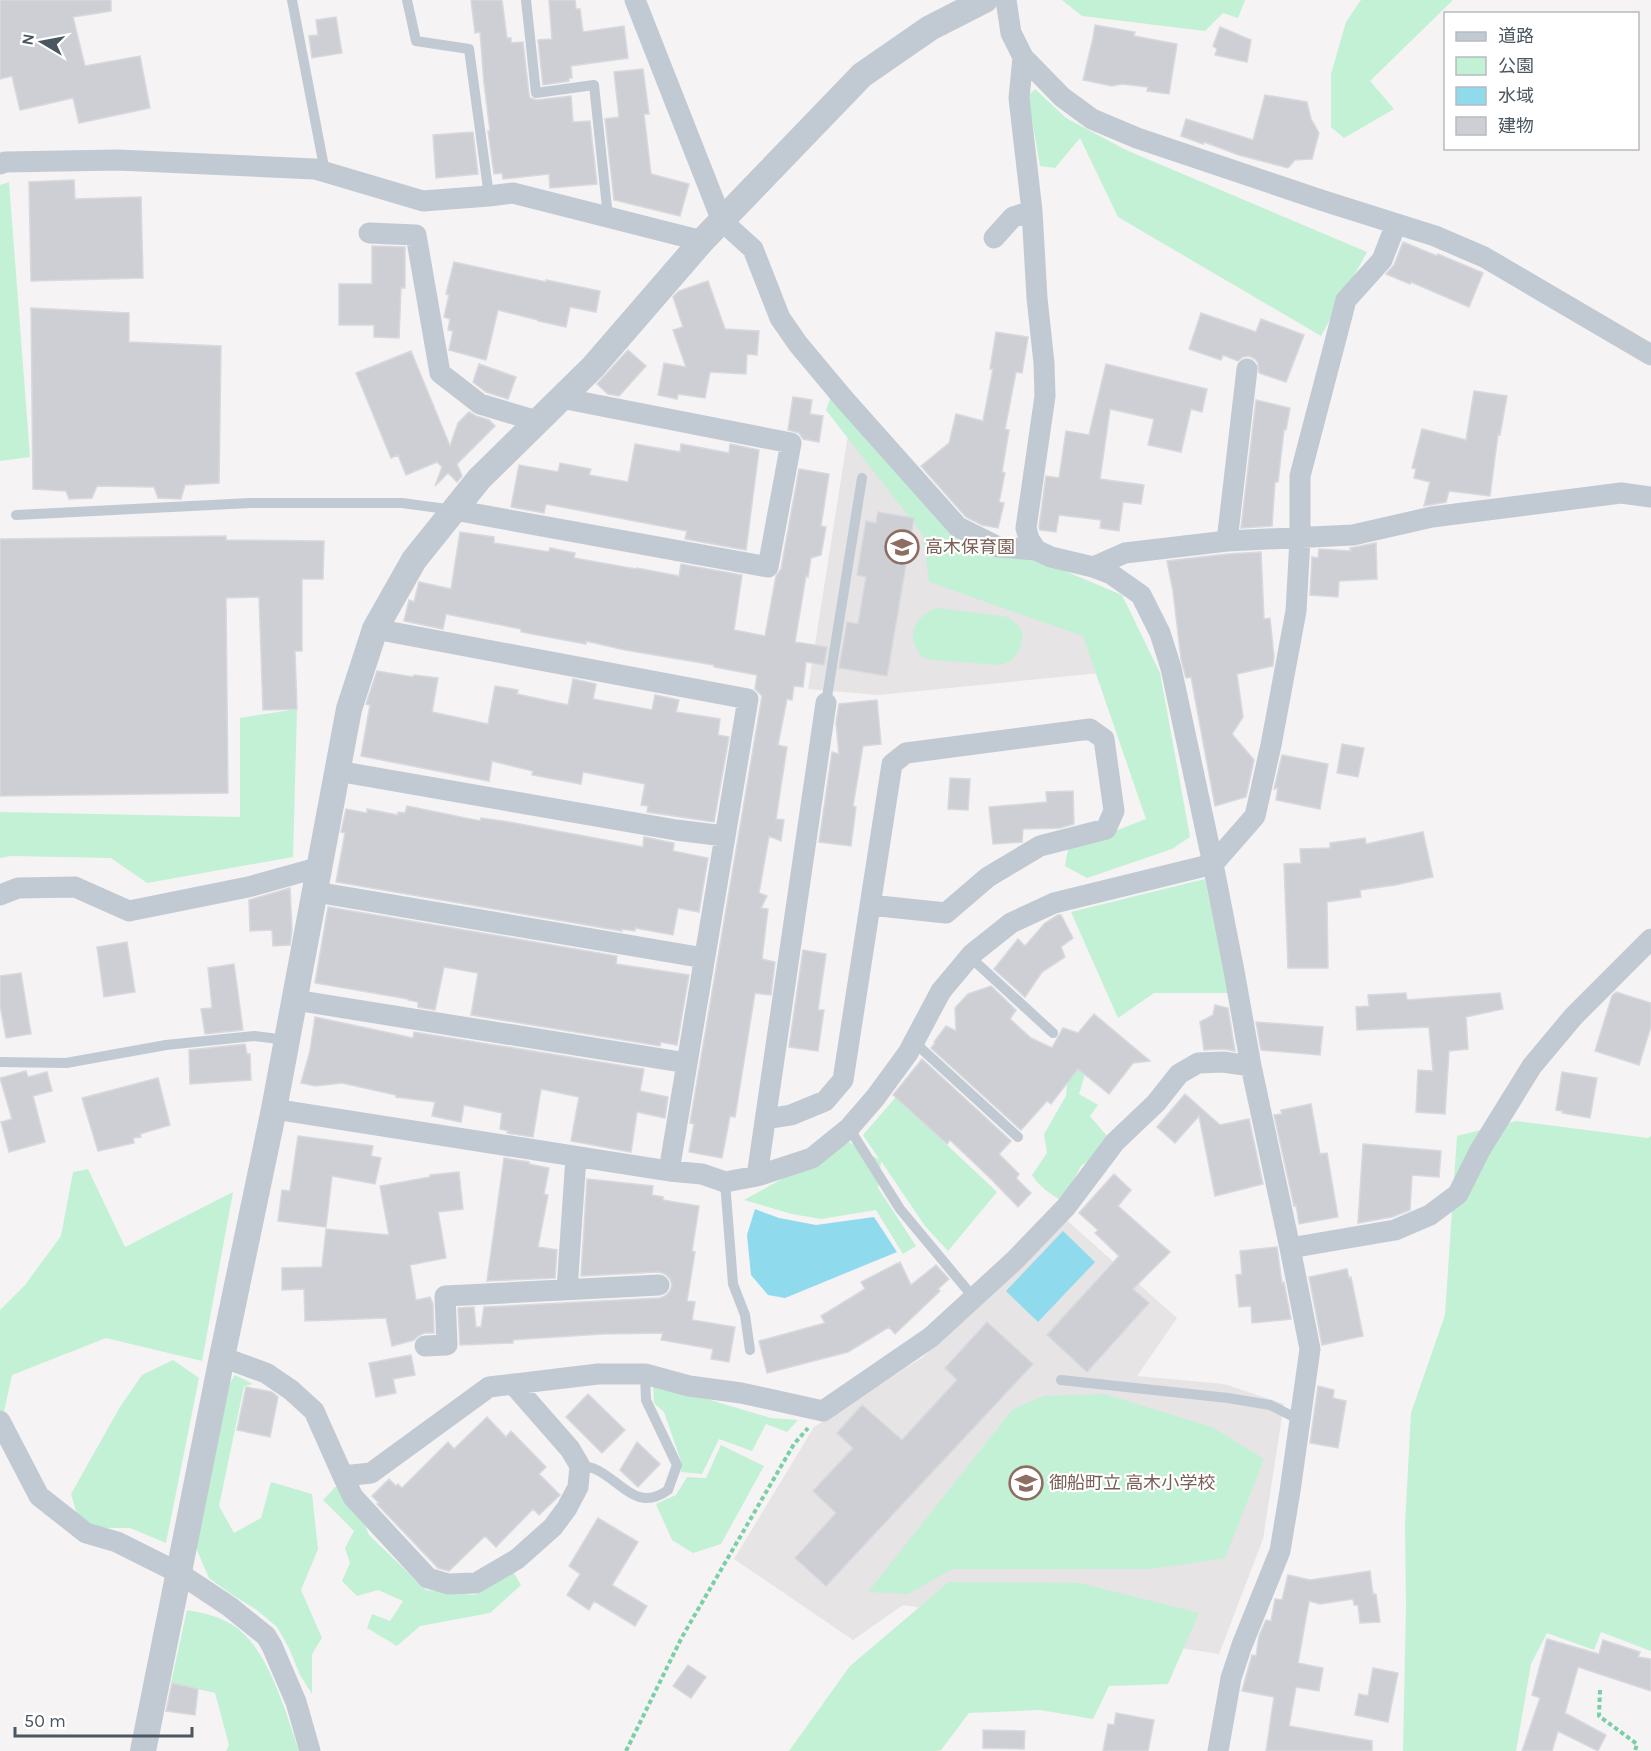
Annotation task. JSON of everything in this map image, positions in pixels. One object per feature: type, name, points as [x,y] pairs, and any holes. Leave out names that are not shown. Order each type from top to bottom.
[{"type":"street","points":[[635,0],[722,221],[753,249],[780,318],[798,344],[958,526],[998,547],[1036,550],[1050,557],[1093,567],[1111,574],[1141,596],[1160,633],[1171,668],[1213,864],[1251,1066],[1310,1349],[1280,1551],[1231,1678],[1218,1751]]},
{"type":"street","points":[[143,1751],[274,1109],[349,709],[375,629],[414,560],[479,479],[593,367],[702,242],[862,75],[930,28],[985,0]]},
{"type":"street","points":[[1006,0],[1011,33],[1023,57],[1062,97],[1092,119],[1137,138],[1435,236],[1484,257],[1651,355]]},
{"type":"street","points":[[1023,57],[1018,98],[1032,211],[1045,396],[1026,528],[1036,550]]},
{"type":"street","points":[[0,164],[5,162],[118,160],[315,170],[423,201],[513,193],[702,242]]},
{"type":"street","points":[[994,238],[1013,217],[1032,211]]},
{"type":"street","points":[[274,1109],[576,1157],[702,1174],[724,1182],[757,1176],[812,1158],[849,1128],[875,1098],[914,1042],[941,991],[970,957],[1011,923],[1054,903],[1213,864],[1255,816],[1296,611],[1300,539],[1300,476],[1346,300],[1382,260],[1396,224]]},
{"type":"street","points":[[369,233],[416,234],[440,373],[480,404],[537,422]]},
{"type":"street","points":[[1227,541],[1247,369]]},
{"type":"street","points":[[454,510],[768,567],[791,443],[561,398]]},
{"type":"street","points":[[1093,567],[1125,553],[1227,541],[1353,536],[1432,517],[1621,493],[1651,497]]},
{"type":"street","points":[[375,629],[748,699],[669,1171]]},
{"type":"street","points":[[757,1176],[826,703]]},
{"type":"street","points":[[765,1119],[791,1115],[825,1101],[843,1080],[870,905],[892,764],[906,753],[1090,729],[1104,739],[1114,811],[1106,830],[1040,846],[988,877],[946,913],[870,905]]},
{"type":"street","points":[[337,771],[664,828],[724,836]]},
{"type":"street","points":[[0,895],[18,888],[75,887],[129,911],[248,887],[320,867]]},
{"type":"street","points":[[316,891],[704,958]]},
{"type":"street","points":[[1290,1248],[1395,1230],[1430,1215],[1458,1194],[1479,1150],[1532,1066],[1573,1017],[1651,939]]},
{"type":"street","points":[[295,1000],[687,1063]]},
{"type":"street","points":[[343,1476],[371,1473],[489,1387],[598,1374],[645,1374],[689,1386],[823,1411],[931,1337],[1015,1260],[1066,1207],[1115,1142],[1156,1103],[1179,1074],[1198,1063],[1223,1062],[1251,1066]]},
{"type":"street","points":[[567,1290],[576,1157]]},
{"type":"street","points":[[425,1346],[447,1345],[445,1296],[659,1285]]},
{"type":"street","points":[[222,1357],[266,1373],[291,1390],[314,1411],[353,1497],[428,1578],[448,1584],[476,1583],[518,1559],[553,1527],[567,1508],[578,1487],[580,1466],[570,1449],[513,1384]]},
{"type":"street","points":[[0,1421],[39,1496],[86,1533],[117,1542],[179,1573],[230,1607],[266,1636],[296,1702],[310,1751]]},
{"type":"lane","points":[[292,0],[326,173]]},
{"type":"lane","points":[[407,0],[416,41],[469,49],[489,196]]},
{"type":"lane","points":[[526,0],[536,93],[594,85],[608,217]]},
{"type":"lane","points":[[826,703],[861,478]]},
{"type":"lane","points":[[16,515],[250,503],[402,503],[454,510]]},
{"type":"lane","points":[[970,957],[1053,1033]]},
{"type":"lane","points":[[0,1062],[66,1063],[166,1045],[254,1036],[287,1040]]},
{"type":"lane","points":[[914,1042],[1018,1137]]},
{"type":"lane","points":[[849,1128],[900,1209],[974,1298]]},
{"type":"lane","points":[[724,1182],[732,1284],[745,1315],[750,1350]]},
{"type":"lane","points":[[580,1466],[595,1469],[632,1494],[643,1498],[651,1499],[668,1490],[677,1465],[646,1400],[645,1374]]},
{"type":"lane","points":[[1061,1380],[1228,1398],[1270,1405],[1300,1420]]},
{"type":"path","points":[[626,1751],[682,1637],[794,1444],[823,1411]]},
{"type":"path","points":[[1600,1690],[1599,1716],[1636,1744],[1635,1751]]},
{"type":"shaded area","name":"高木保育園","points":[[851,416],[949,537],[1151,668],[878,695],[808,689]]},
{"type":"shaded area","name":"御船町立 高木小学校","points":[[1064,1218],[1177,1318],[1137,1376],[1224,1384],[1284,1404],[1263,1539],[1219,1654],[903,1605],[853,1640],[734,1559],[814,1427],[923,1357]]},
{"type":"green space","points":[[1062,0],[1245,0],[1238,18],[1223,13],[1205,31],[1082,16]]},
{"type":"green space","points":[[1361,0],[1453,0],[1370,81],[1394,109],[1344,138],[1331,127],[1331,74],[1346,22]]},
{"type":"green space","points":[[1035,89],[1066,118],[1126,150],[1367,252],[1321,336],[1118,217],[1080,138],[1055,168],[1040,166],[1028,96]]},
{"type":"green space","points":[[9,182],[30,457],[0,461],[0,185]]},
{"type":"green space","points":[[831,396],[941,519],[1122,595],[1160,673],[1190,837],[1172,849],[1087,878],[1065,866],[1068,849],[1146,819],[1083,636],[929,582],[923,535],[826,410]]},
{"type":"green space","points":[[937,608],[1008,617],[1018,625],[1023,634],[1020,650],[1011,661],[1001,665],[932,660],[921,657],[913,640],[913,633],[917,623],[924,615]]},
{"type":"green space","points":[[297,709],[293,857],[147,883],[111,858],[11,856],[0,858],[0,812],[240,817],[240,718]]},
{"type":"green space","points":[[1205,879],[1228,993],[1154,993],[1118,1018],[1071,912]]},
{"type":"green space","points":[[1077,1068],[1086,1071],[1079,1094],[1098,1105],[1090,1116],[1107,1136],[1095,1156],[1081,1166],[1062,1201],[1046,1190],[1032,1175],[1047,1153],[1044,1134],[1066,1096],[1067,1085]]},
{"type":"green space","points":[[896,1097],[997,1192],[948,1251],[925,1226],[881,1161],[878,1188],[916,1246],[903,1254],[876,1210],[821,1219],[792,1214],[744,1200],[849,1142],[880,1160],[863,1135]]},
{"type":"green space","points":[[1516,1121],[1648,1138],[1651,1136],[1651,1651],[1601,1632],[1594,1650],[1547,1633],[1531,1664],[1516,1751],[1403,1751],[1405,1525],[1411,1413],[1445,1315],[1457,1136]]},
{"type":"green space","points":[[88,1169],[125,1247],[233,1192],[202,1361],[106,1338],[12,1375],[0,1430],[0,1310],[25,1285],[61,1236],[73,1172]]},
{"type":"green space","points":[[173,1360],[199,1378],[166,1543],[130,1528],[94,1528],[78,1518],[71,1494],[120,1407],[142,1375]]},
{"type":"green space","points":[[235,1375],[253,1384],[244,1386],[219,1506],[234,1533],[261,1518],[271,1482],[312,1494],[318,1549],[301,1590],[322,1638],[312,1654],[312,1694],[300,1675],[277,1627],[257,1610],[209,1578],[194,1543],[230,1383]]},
{"type":"green space","points":[[653,1383],[771,1418],[798,1420],[787,1432],[766,1424],[752,1451],[719,1439],[702,1474],[681,1472],[681,1461],[664,1412],[654,1403]]},
{"type":"green space","points":[[1104,1394],[1212,1427],[1264,1459],[1225,1558],[1151,1569],[952,1569],[908,1594],[868,1592],[1013,1409],[1044,1396]]},
{"type":"green space","points":[[721,1445],[764,1466],[721,1544],[693,1553],[672,1540],[656,1504],[676,1495],[687,1477],[706,1478]]},
{"type":"green space","points":[[339,1483],[353,1497],[369,1535],[426,1590],[475,1595],[512,1570],[521,1585],[490,1613],[420,1626],[397,1646],[367,1628],[372,1614],[390,1621],[403,1601],[378,1590],[357,1596],[342,1581],[350,1563],[345,1548],[354,1531],[323,1500]]},
{"type":"green space","points":[[949,1582],[1079,1583],[1199,1613],[1168,1684],[1109,1686],[1093,1719],[1040,1710],[969,1713],[941,1750],[789,1751],[850,1666]]},
{"type":"green space","points":[[187,1610],[211,1615],[234,1626],[257,1649],[282,1701],[299,1751],[226,1751],[229,1745],[215,1693],[171,1683]]},
{"type":"water","points":[[755,1209],[779,1218],[816,1225],[874,1217],[897,1252],[785,1298],[768,1295],[751,1275],[747,1235]]},
{"type":"water","points":[[1063,1231],[1095,1262],[1038,1322],[1006,1291]]},
{"type":"building","points":[[0,0],[111,0],[111,11],[73,17],[85,66],[140,56],[150,108],[79,123],[73,98],[20,110],[12,76],[0,79]]},
{"type":"building","points":[[471,0],[502,0],[507,38],[511,38],[511,43],[523,42],[530,98],[537,100],[571,96],[573,122],[590,121],[597,184],[550,188],[549,174],[503,179],[502,173],[494,174],[480,32],[475,33]]},
{"type":"building","points":[[549,0],[575,0],[576,9],[580,9],[583,32],[624,26],[628,58],[571,66],[572,78],[569,78],[569,81],[543,85],[538,40],[552,39]]},
{"type":"building","points":[[336,17],[342,53],[312,58],[309,36],[318,35],[316,20]]},
{"type":"building","points":[[1095,25],[1135,32],[1134,36],[1177,44],[1169,94],[1147,91],[1148,87],[1122,84],[1112,86],[1083,80]]},
{"type":"building","points":[[1220,27],[1251,40],[1247,62],[1215,55],[1217,49],[1213,46]]},
{"type":"building","points":[[643,69],[649,114],[644,114],[651,174],[689,184],[680,216],[614,200],[605,119],[619,117],[614,72]]},
{"type":"building","points":[[1265,95],[1307,102],[1311,119],[1319,133],[1312,159],[1295,160],[1288,168],[1181,136],[1186,119],[1253,140]]},
{"type":"building","points":[[473,132],[478,174],[436,178],[433,135]]},
{"type":"building","points":[[74,180],[75,199],[141,197],[143,278],[31,281],[29,182]]},
{"type":"building","points":[[1403,242],[1483,273],[1469,307],[1411,282],[1410,284],[1386,274],[1394,265]]},
{"type":"building","points":[[372,246],[405,247],[405,288],[401,288],[399,338],[374,337],[374,325],[339,325],[339,284],[372,284]]},
{"type":"building","points":[[454,262],[600,291],[596,312],[570,307],[566,327],[498,310],[486,360],[449,350],[453,331],[448,330],[450,319],[444,317],[449,295],[446,294]]},
{"type":"building","points":[[708,281],[725,329],[759,331],[757,355],[747,354],[746,374],[710,372],[705,398],[678,394],[677,399],[658,395],[664,363],[686,367],[673,330],[683,327],[673,297],[679,291]]},
{"type":"building","points":[[31,308],[129,313],[129,342],[221,346],[219,483],[185,485],[181,499],[158,498],[154,487],[97,486],[92,498],[69,499],[66,491],[33,489]]},
{"type":"building","points":[[1201,313],[1256,332],[1261,319],[1304,335],[1286,382],[1259,373],[1258,363],[1249,356],[1238,361],[1223,355],[1221,360],[1189,349]]},
{"type":"building","points":[[996,332],[1028,337],[1022,373],[1016,372],[1005,429],[1009,430],[1002,472],[1005,473],[999,502],[1004,503],[998,528],[982,525],[966,517],[921,466],[949,443],[956,414],[983,421],[993,369],[990,369]]},
{"type":"building","points":[[628,350],[646,366],[619,396],[608,394],[597,384]]},
{"type":"building","points":[[411,351],[450,446],[458,423],[469,412],[489,420],[495,426],[457,464],[462,476],[457,482],[448,473],[435,486],[442,467],[437,462],[406,475],[398,455],[391,458],[356,373]]},
{"type":"building","points":[[479,364],[516,377],[508,399],[486,392],[473,382]]},
{"type":"building","points":[[1106,364],[1207,389],[1202,412],[1191,409],[1181,452],[1148,445],[1154,419],[1110,409],[1100,479],[1144,485],[1141,504],[1123,502],[1119,531],[1100,528],[1101,520],[1059,515],[1056,532],[1040,530],[1046,476],[1059,478],[1066,431],[1089,435]]},
{"type":"building","points":[[1474,391],[1507,396],[1500,435],[1498,434],[1490,496],[1449,491],[1446,502],[1424,506],[1430,482],[1414,478],[1416,469],[1412,468],[1422,429],[1466,440]]},
{"type":"building","points":[[793,397],[812,400],[810,414],[823,416],[819,442],[803,439],[799,433],[788,430]]},
{"type":"building","points":[[1256,400],[1290,408],[1286,430],[1284,430],[1278,482],[1275,482],[1272,526],[1241,528]]},
{"type":"building","points":[[635,444],[680,452],[681,444],[729,453],[730,444],[759,450],[746,550],[685,539],[687,531],[546,504],[544,513],[511,507],[519,465],[558,472],[560,463],[591,469],[589,475],[628,482]]},
{"type":"building","points":[[799,469],[829,474],[821,526],[826,527],[821,555],[811,558],[795,642],[827,647],[824,665],[806,662],[803,687],[794,686],[792,700],[787,699],[778,745],[787,747],[776,819],[784,820],[781,841],[769,836],[759,893],[767,896],[761,908],[768,909],[762,959],[775,962],[771,995],[755,993],[735,1117],[730,1116],[722,1158],[689,1152],[694,1124],[690,1123],[762,696],[755,689],[757,675],[586,641],[586,644],[521,632],[521,629],[446,614],[443,629],[404,621],[409,600],[414,602],[419,582],[451,589],[460,532],[494,537],[494,543],[549,552],[550,548],[575,553],[574,558],[679,576],[681,564],[742,575],[734,630],[765,636],[776,576],[781,569]]},
{"type":"building","points":[[878,512],[914,518],[887,676],[839,668],[847,622],[858,624],[866,577],[857,575],[866,521],[876,523]]},
{"type":"building","points":[[226,536],[226,540],[324,541],[323,579],[302,579],[302,651],[295,651],[297,709],[263,710],[259,597],[226,598],[228,793],[0,796],[0,539]]},
{"type":"building","points":[[1376,543],[1377,579],[1339,581],[1338,597],[1310,595],[1312,557],[1318,558],[1319,549],[1351,551],[1350,548]]},
{"type":"building","points":[[1261,552],[1264,619],[1270,618],[1273,666],[1237,674],[1243,717],[1232,734],[1254,760],[1246,797],[1215,806],[1191,677],[1186,678],[1181,659],[1167,561]]},
{"type":"building","points":[[377,671],[413,677],[414,675],[438,678],[432,712],[488,724],[495,686],[518,690],[517,694],[568,705],[573,679],[596,684],[593,699],[652,710],[655,695],[679,700],[676,712],[720,719],[718,735],[729,737],[714,822],[647,812],[648,806],[641,805],[645,784],[583,772],[581,784],[532,775],[533,771],[492,761],[489,781],[361,756],[370,705],[366,704]]},
{"type":"building","points":[[877,700],[881,744],[863,746],[853,806],[856,807],[851,846],[819,842],[832,752],[839,754],[836,723],[839,704]]},
{"type":"building","points":[[1342,744],[1364,748],[1358,777],[1337,773]]},
{"type":"building","points":[[1282,755],[1328,764],[1320,809],[1276,800],[1278,788],[1274,789]]},
{"type":"building","points":[[950,778],[970,779],[968,810],[948,809]]},
{"type":"building","points":[[1073,791],[1074,824],[1060,828],[1023,829],[1022,842],[993,844],[989,807],[1047,802],[1046,792]]},
{"type":"building","points":[[407,806],[480,821],[481,818],[509,822],[643,847],[644,837],[674,843],[673,851],[708,858],[699,912],[678,908],[673,935],[635,928],[635,931],[622,929],[622,931],[336,882],[345,833],[341,832],[346,809],[367,813],[367,809],[398,815],[398,812],[405,813]]},
{"type":"building","points":[[1423,832],[1433,877],[1360,890],[1361,897],[1327,902],[1328,968],[1288,968],[1284,864],[1301,863],[1300,849],[1330,848],[1330,843],[1365,838],[1366,844]]},
{"type":"building","points":[[290,888],[292,930],[290,945],[273,946],[272,930],[250,931],[249,900]]},
{"type":"building","points":[[328,907],[617,956],[616,964],[689,975],[677,1045],[661,1042],[660,1046],[471,1015],[478,973],[444,967],[435,1010],[418,1007],[418,1002],[408,999],[315,983]]},
{"type":"building","points":[[1061,915],[1073,938],[1061,947],[1065,957],[1042,972],[1025,997],[994,969],[1018,939],[1025,946],[1045,923]]},
{"type":"building","points":[[127,942],[135,992],[104,997],[97,947]]},
{"type":"building","points":[[803,950],[826,954],[818,1010],[824,1010],[818,1051],[789,1047]]},
{"type":"building","points":[[234,964],[243,1030],[205,1034],[201,1009],[212,1008],[208,968]]},
{"type":"building","points":[[21,973],[31,1034],[6,1038],[0,1005],[0,976]]},
{"type":"building","points":[[991,986],[1016,1010],[1010,1019],[1031,1038],[1052,1048],[1063,1028],[1078,1033],[1094,1014],[1150,1061],[1133,1063],[1109,1094],[1078,1069],[1051,1104],[1047,1101],[1021,1130],[931,1048],[946,1026],[956,1031],[955,1008],[968,994]]},
{"type":"building","points":[[1616,992],[1651,1003],[1651,1026],[1639,1065],[1595,1051],[1612,996]]},
{"type":"building","points":[[1406,993],[1407,1000],[1500,993],[1503,1009],[1466,1017],[1468,1049],[1449,1051],[1445,1114],[1416,1112],[1418,1070],[1433,1071],[1429,1027],[1357,1030],[1356,1007],[1369,1006],[1368,995]]},
{"type":"building","points":[[1215,1005],[1228,1008],[1235,1051],[1204,1050],[1200,1022],[1213,1015]]},
{"type":"building","points":[[315,1017],[413,1038],[414,1032],[644,1069],[640,1091],[668,1097],[665,1118],[637,1112],[631,1152],[571,1141],[579,1097],[541,1089],[533,1137],[507,1133],[508,1131],[500,1129],[502,1113],[464,1105],[461,1122],[432,1116],[435,1102],[396,1097],[396,1095],[342,1083],[315,1086],[301,1083],[310,1051]]},
{"type":"building","points":[[1256,1022],[1323,1027],[1320,1055],[1261,1050]]},
{"type":"building","points":[[245,1044],[247,1054],[250,1054],[251,1080],[190,1084],[189,1050]]},
{"type":"building","points":[[922,1059],[1011,1141],[999,1154],[1019,1174],[1016,1178],[1031,1193],[1018,1207],[950,1140],[947,1144],[893,1095]]},
{"type":"building","points":[[26,1071],[28,1077],[47,1072],[52,1091],[33,1096],[45,1142],[9,1152],[1,1122],[12,1119],[0,1078]]},
{"type":"building","points":[[1562,1072],[1597,1078],[1590,1118],[1556,1110]]},
{"type":"building","points":[[158,1078],[170,1125],[140,1134],[141,1137],[133,1138],[134,1143],[98,1151],[82,1098]]},
{"type":"building","points":[[1185,1094],[1220,1125],[1249,1119],[1263,1184],[1215,1196],[1199,1116],[1175,1143],[1157,1127]]},
{"type":"building","points":[[1311,1104],[1320,1154],[1327,1153],[1338,1217],[1299,1224],[1274,1115],[1282,1114],[1281,1110]]},
{"type":"building","points":[[298,1136],[373,1146],[371,1156],[381,1158],[375,1184],[332,1176],[326,1227],[278,1221],[282,1190],[290,1191]]},
{"type":"building","points":[[1363,1144],[1441,1151],[1439,1177],[1412,1175],[1410,1210],[1392,1217],[1358,1223]]},
{"type":"building","points":[[504,1158],[549,1168],[544,1194],[548,1195],[538,1247],[557,1250],[555,1278],[487,1281]]},
{"type":"building","points":[[459,1172],[463,1209],[438,1212],[446,1258],[410,1265],[416,1300],[430,1297],[433,1304],[434,1333],[424,1333],[414,1340],[392,1346],[386,1318],[305,1321],[304,1289],[282,1290],[282,1268],[322,1267],[326,1229],[389,1235],[380,1186],[430,1177],[430,1175]]},
{"type":"building","points":[[1114,1174],[1131,1190],[1118,1206],[1170,1252],[1133,1289],[1149,1303],[1087,1372],[1047,1335],[1119,1256],[1095,1233],[1098,1230],[1079,1213]]},
{"type":"building","points":[[587,1179],[653,1186],[652,1195],[663,1197],[663,1200],[699,1206],[687,1301],[695,1302],[692,1320],[735,1327],[729,1362],[711,1359],[713,1349],[661,1340],[663,1333],[603,1334],[513,1340],[513,1343],[460,1345],[458,1308],[474,1307],[476,1327],[481,1327],[484,1307],[660,1298],[670,1291],[672,1285],[670,1279],[659,1272],[581,1276]]},
{"type":"building","points":[[1277,1247],[1282,1283],[1284,1282],[1291,1319],[1252,1323],[1251,1306],[1239,1307],[1236,1275],[1242,1274],[1240,1251]]},
{"type":"building","points":[[900,1262],[911,1285],[936,1265],[949,1279],[938,1289],[940,1291],[895,1334],[889,1327],[848,1352],[767,1373],[759,1341],[825,1323],[821,1316],[865,1289],[861,1282]]},
{"type":"building","points":[[1347,1269],[1349,1278],[1351,1277],[1363,1336],[1322,1345],[1309,1277]]},
{"type":"building","points":[[987,1322],[1033,1364],[826,1586],[795,1558],[836,1513],[813,1491],[853,1448],[837,1433],[862,1405],[902,1440],[957,1380],[945,1368]]},
{"type":"building","points":[[411,1355],[415,1375],[393,1379],[396,1393],[376,1397],[369,1363]]},
{"type":"building","points":[[1318,1386],[1334,1390],[1333,1398],[1346,1401],[1338,1448],[1310,1443]]},
{"type":"building","points":[[246,1387],[272,1392],[278,1397],[270,1437],[237,1430]]},
{"type":"building","points":[[588,1394],[625,1430],[602,1453],[566,1417]]},
{"type":"building","points":[[487,1417],[506,1437],[511,1431],[546,1467],[539,1474],[560,1495],[539,1515],[533,1509],[496,1547],[485,1536],[449,1571],[438,1568],[372,1496],[389,1479],[402,1488],[448,1442],[454,1449]]},
{"type":"building","points":[[637,1442],[660,1464],[638,1487],[620,1470]]},
{"type":"building","points":[[598,1518],[638,1542],[612,1585],[647,1606],[635,1626],[594,1601],[589,1610],[567,1595],[580,1574],[569,1566]]},
{"type":"building","points":[[1370,1571],[1380,1622],[1360,1623],[1358,1605],[1354,1605],[1353,1599],[1320,1604],[1309,1601],[1298,1663],[1323,1668],[1319,1691],[1296,1687],[1289,1726],[1372,1741],[1372,1751],[1266,1751],[1274,1697],[1242,1691],[1252,1655],[1256,1656],[1259,1636],[1266,1620],[1271,1621],[1275,1599],[1282,1600],[1288,1575],[1310,1580]]},
{"type":"building","points":[[1547,1639],[1599,1654],[1603,1640],[1640,1652],[1638,1657],[1651,1659],[1651,1691],[1578,1667],[1565,1713],[1606,1735],[1598,1751],[1558,1731],[1552,1751],[1522,1751],[1540,1698],[1532,1695]]},
{"type":"building","points":[[688,1665],[706,1677],[691,1698],[673,1686]]},
{"type":"building","points":[[1373,1668],[1398,1673],[1388,1722],[1355,1715],[1359,1694],[1368,1696]]},
{"type":"building","points":[[172,1683],[198,1689],[195,1715],[166,1711]]},
{"type":"building","points":[[1116,1713],[1154,1720],[1148,1751],[1103,1751],[1108,1724],[1114,1725]]},
{"type":"building","points":[[983,1730],[1025,1731],[1024,1749],[983,1748]]},
{"type":"place","name":"高木保育園","points":[[902,547]]},
{"type":"place","name":"御船町立 高木小学校","points":[[1026,1483]]}]
